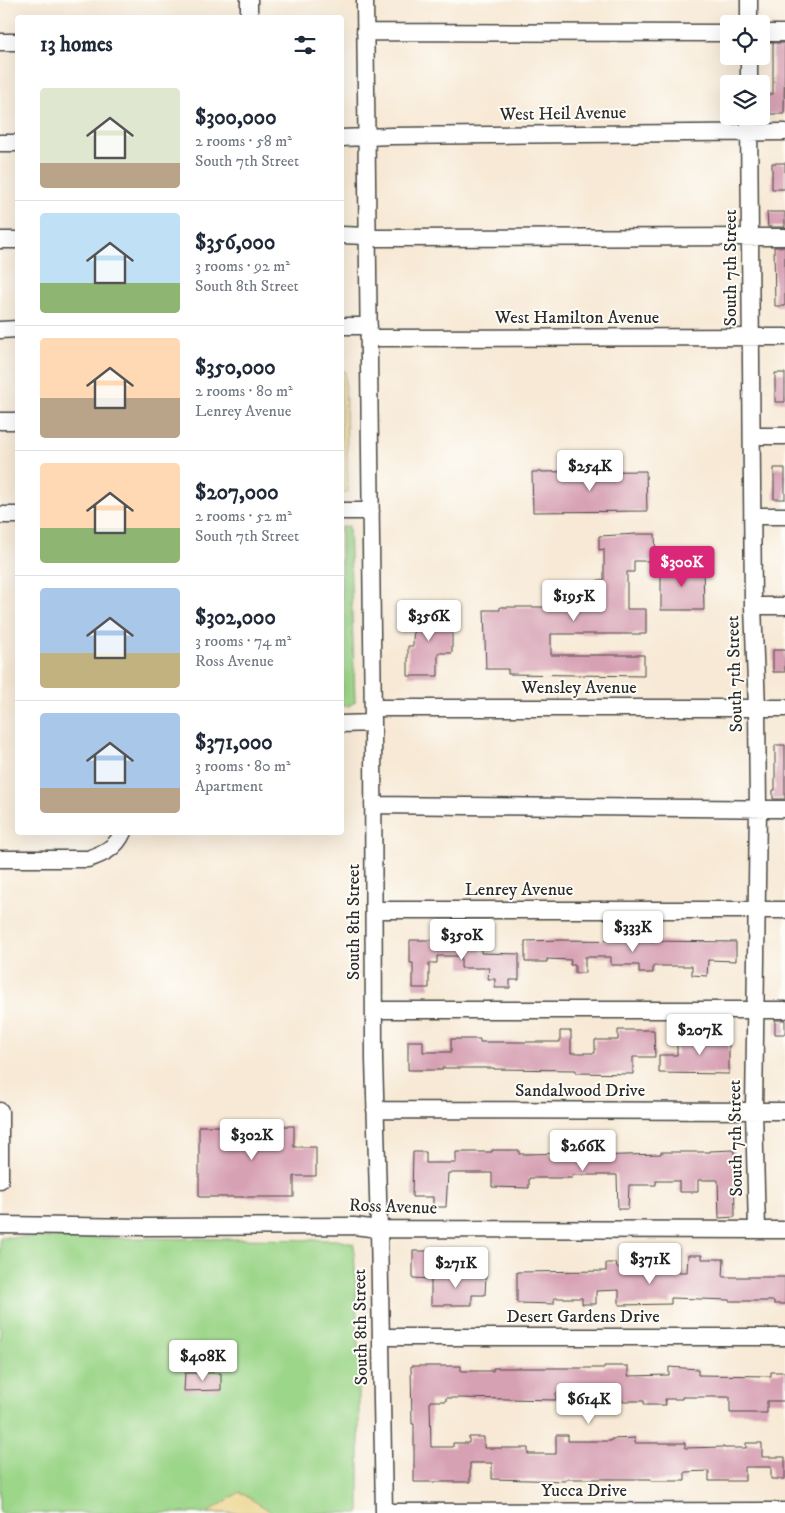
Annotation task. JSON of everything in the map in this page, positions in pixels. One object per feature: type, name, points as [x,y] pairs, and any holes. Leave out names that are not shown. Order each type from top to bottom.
[{"type":"street","points":[[248,0],[249,15]]},
{"type":"street","name":"South 8th Street","points":[[364,0],[371,511],[375,1110],[384,1512]]},
{"type":"street","points":[[749,15],[750,0]]},
{"type":"street","points":[[365,32],[720,33]]},
{"type":"street","points":[[770,33],[785,33]]},
{"type":"street","points":[[0,42],[15,42]]},
{"type":"street","name":"West Heil Avenue","points":[[344,138],[720,125]]},
{"type":"street","name":"South 7th Street","points":[[749,125],[753,606],[758,809],[754,1111],[757,1230]]},
{"type":"street","name":"West Heil Avenue","points":[[754,125],[785,132]]},
{"type":"street","points":[[0,143],[15,143]]},
{"type":"street","points":[[344,235],[367,237],[785,237]]},
{"type":"street","points":[[0,240],[15,240]]},
{"type":"street","name":"West Hamilton Avenue","points":[[344,327],[368,332],[785,337]]},
{"type":"street","points":[[0,330],[15,329]]},
{"type":"street","points":[[0,421],[15,420]]},
{"type":"street","points":[[752,436],[785,436]]},
{"type":"street","points":[[344,511],[371,511]]},
{"type":"street","points":[[0,515],[15,515]]},
{"type":"street","points":[[753,516],[785,516]]},
{"type":"street","points":[[753,606],[785,606]]},
{"type":"street","name":"Wensley Avenue","points":[[344,723],[373,715],[785,708]]},
{"type":"street","points":[[373,806],[785,809]]},
{"type":"street","points":[[0,859],[88,859],[110,849],[118,842],[122,835]]},
{"type":"street","name":"Lenrey Avenue","points":[[374,910],[785,910]]},
{"type":"street","points":[[374,1010],[785,1010]]},
{"type":"street","name":"Sandalwood Drive","points":[[375,1110],[785,1112]]},
{"type":"street","points":[[0,1111],[0,1180]]},
{"type":"street","name":"Ross Avenue","points":[[0,1225],[354,1226],[379,1229],[785,1230]]},
{"type":"street","name":"Desert Gardens Drive","points":[[381,1337],[785,1337]]},
{"type":"street","name":"Yucca Drive","points":[[384,1512],[785,1511]]},
{"type":"green space","points":[[349,526],[355,702],[348,706],[344,706],[344,527]]},
{"type":"green space","points":[[0,1237],[337,1240],[354,1244],[359,1371],[359,1513],[0,1513]]},
{"type":"sand","points":[[344,371],[345,371],[348,492],[344,492]]},
{"type":"sand","points":[[240,1492],[273,1513],[207,1513]]},
{"type":"building","points":[[773,43],[785,43],[784,114],[770,114],[770,94],[773,94]]},
{"type":"building","points":[[772,163],[785,163],[785,189],[772,189]]},
{"type":"building","points":[[767,212],[785,212],[785,227],[768,227]]},
{"type":"building","points":[[774,247],[785,247],[785,306],[775,306]]},
{"type":"building","points":[[775,373],[785,373],[785,402],[775,402]]},
{"type":"building","points":[[774,468],[785,468],[785,499],[774,499]]},
{"type":"building","points":[[646,471],[647,511],[533,512],[532,472]]},
{"type":"building","points":[[655,534],[656,561],[634,561],[634,572],[627,572],[627,609],[646,609],[646,634],[551,634],[551,655],[644,655],[644,676],[508,674],[508,669],[486,669],[484,610],[500,610],[500,607],[598,607],[598,580],[604,580],[604,549],[599,550],[599,536]]},
{"type":"building","points":[[661,565],[703,565],[704,610],[661,610]]},
{"type":"building","points":[[414,611],[452,612],[452,653],[438,653],[438,676],[408,676],[408,646],[413,646]]},
{"type":"building","points":[[773,650],[785,650],[785,672],[773,672]]},
{"type":"building","points":[[775,745],[785,745],[785,799],[773,799],[773,790],[775,790]]},
{"type":"building","points":[[456,939],[456,943],[481,943],[481,953],[519,954],[519,980],[510,980],[510,988],[495,988],[495,979],[488,979],[489,968],[461,968],[461,956],[437,956],[437,963],[429,963],[429,988],[413,988],[413,963],[410,963],[410,940]]},
{"type":"building","points":[[525,941],[736,942],[736,961],[708,960],[707,976],[692,975],[692,966],[653,966],[653,973],[639,973],[639,965],[611,965],[611,957],[585,957],[585,973],[575,973],[575,965],[570,965],[571,960],[547,959],[547,962],[525,962]]},
{"type":"building","points":[[775,1020],[785,1020],[785,1034],[775,1034]]},
{"type":"building","points":[[712,1022],[726,1022],[726,1040],[729,1040],[729,1074],[659,1073],[659,1055],[677,1055],[677,1044],[710,1044],[710,1040],[712,1040]]},
{"type":"building","points":[[618,1030],[654,1030],[655,1057],[633,1057],[633,1074],[576,1073],[576,1070],[494,1068],[408,1070],[408,1041],[423,1041],[423,1052],[451,1052],[451,1039],[480,1039],[480,1042],[560,1042],[560,1031],[571,1031],[571,1053],[595,1053],[595,1040],[618,1040]]},
{"type":"building","points":[[199,1126],[294,1126],[294,1147],[316,1147],[316,1176],[294,1176],[294,1197],[199,1197]]},
{"type":"building","points":[[492,1150],[519,1150],[519,1154],[590,1153],[590,1156],[734,1150],[735,1217],[719,1218],[718,1180],[698,1180],[698,1192],[679,1192],[679,1181],[656,1181],[656,1185],[629,1185],[628,1209],[618,1209],[617,1175],[572,1175],[572,1178],[529,1178],[529,1188],[492,1187],[492,1173],[448,1173],[446,1207],[433,1207],[433,1197],[412,1197],[413,1152],[426,1152],[426,1163],[456,1163],[456,1152],[492,1152]]},
{"type":"building","points":[[413,1251],[431,1251],[431,1279],[413,1278]]},
{"type":"building","points":[[688,1255],[702,1255],[702,1259],[724,1259],[723,1277],[785,1277],[785,1304],[774,1304],[774,1301],[671,1298],[671,1304],[619,1305],[619,1290],[596,1291],[596,1304],[582,1304],[582,1298],[554,1298],[554,1304],[517,1303],[517,1272],[606,1271],[606,1263],[616,1263],[617,1268],[645,1268],[645,1264],[665,1263],[665,1272],[687,1272]]},
{"type":"building","points":[[431,1274],[486,1275],[485,1295],[472,1295],[472,1305],[431,1305]]},
{"type":"building","points":[[411,1366],[461,1366],[461,1371],[493,1371],[493,1368],[604,1368],[604,1366],[628,1366],[628,1376],[669,1375],[669,1367],[698,1369],[698,1375],[771,1376],[771,1372],[785,1372],[785,1401],[767,1401],[767,1413],[730,1413],[730,1397],[665,1399],[666,1405],[644,1405],[644,1401],[604,1401],[604,1393],[556,1393],[556,1400],[446,1398],[446,1401],[430,1401],[431,1447],[453,1447],[453,1443],[469,1443],[469,1437],[484,1437],[484,1448],[528,1448],[528,1454],[556,1454],[556,1435],[568,1435],[568,1441],[611,1441],[611,1439],[635,1438],[635,1443],[685,1443],[685,1448],[746,1448],[746,1443],[762,1443],[762,1457],[785,1457],[785,1479],[771,1479],[771,1467],[745,1467],[745,1481],[709,1481],[709,1471],[685,1472],[685,1481],[651,1481],[651,1479],[566,1479],[566,1481],[492,1479],[492,1463],[470,1463],[470,1482],[414,1482]]},
{"type":"building","points":[[185,1373],[221,1373],[221,1390],[184,1391]]}]
